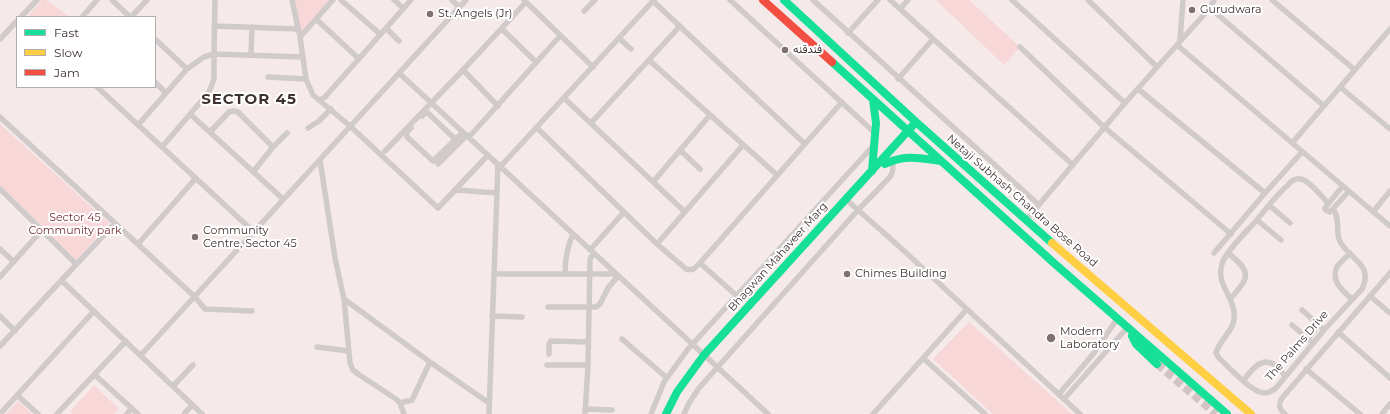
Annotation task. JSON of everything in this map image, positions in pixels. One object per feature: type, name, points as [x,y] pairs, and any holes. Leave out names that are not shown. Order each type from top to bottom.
[{"type":"main road","name":"Netaji Subhash Chandra Bose Road","points":[[763,0],[1129,330],[1227,414]]},
{"type":"main road","name":"Netaji Subhash Chandra Bose Road","points":[[784,0],[1026,220],[1251,414]]},
{"type":"main road","points":[[872,170],[876,115],[873,100]]},
{"type":"main road","name":"Bhagwan Mahaveer Marg","points":[[666,414],[677,392],[705,356],[872,170],[919,124]]},
{"type":"main road","name":"Bhagwan Mahaveer Marg","points":[[670,414],[680,395],[705,356],[885,164],[910,133]]},
{"type":"main road","points":[[885,164],[892,159],[910,156],[942,161]]},
{"type":"main road","points":[[955,173],[964,165]]},
{"type":"main road","points":[[1129,330],[1136,344],[1157,364]]},
{"type":"street","points":[[22,16],[37,0]]},
{"type":"street","points":[[84,16],[97,0]]},
{"type":"street","points":[[112,0],[130,16]]},
{"type":"street","points":[[132,16],[147,0]]},
{"type":"street","points":[[162,147],[209,92],[212,86],[215,69],[215,0]]},
{"type":"street","points":[[292,0],[300,37],[306,79],[313,95],[350,126],[438,208],[488,156]]},
{"type":"street","points":[[300,37],[334,0]]},
{"type":"street","points":[[341,0],[380,34]]},
{"type":"street","points":[[394,0],[403,8]]},
{"type":"street","points":[[320,100],[411,0]]},
{"type":"street","points":[[452,0],[459,7]]},
{"type":"street","points":[[141,355],[466,0]]},
{"type":"street","points":[[584,11],[595,0]]},
{"type":"street","points":[[730,0],[875,133]]},
{"type":"street","points":[[812,0],[1039,205]]},
{"type":"street","points":[[848,33],[878,0]]},
{"type":"street","points":[[890,0],[1073,165]]},
{"type":"street","points":[[900,9],[908,0]]},
{"type":"street","points":[[1012,0],[1125,103]]},
{"type":"street","points":[[1088,0],[1157,67]]},
{"type":"street","points":[[1178,42],[1183,0]]},
{"type":"street","points":[[1026,220],[1125,103],[1210,8],[1214,0]]},
{"type":"street","points":[[1272,0],[1355,70]]},
{"type":"street","points":[[385,151],[502,29],[525,1],[593,67]]},
{"type":"street","points":[[489,414],[499,166],[537,128],[654,1],[805,144]]},
{"type":"street","points":[[1210,8],[1324,106]]},
{"type":"street","points":[[316,19],[358,58]]},
{"type":"street","points":[[0,38],[16,22]]},
{"type":"street","points":[[214,26],[298,29]]},
{"type":"street","points":[[591,123],[680,26]]},
{"type":"street","points":[[251,55],[252,27]]},
{"type":"street","points":[[386,28],[400,41]]},
{"type":"street","points":[[502,29],[536,62]]},
{"type":"street","points":[[1292,143],[1390,29]]},
{"type":"street","points":[[438,164],[466,135],[498,106],[560,36]]},
{"type":"street","points":[[619,38],[631,49]]},
{"type":"street","points":[[898,78],[933,39]]},
{"type":"street","points":[[156,40],[187,69]]},
{"type":"street","points":[[1178,42],[1302,152],[1390,226]]},
{"type":"street","points":[[1020,47],[1104,128],[1231,234]]},
{"type":"street","points":[[138,124],[187,69],[204,57],[214,54],[302,57]]},
{"type":"street","points":[[649,60],[777,175]]},
{"type":"street","points":[[463,70],[498,106]]},
{"type":"street","points":[[399,73],[768,414]]},
{"type":"street","points":[[268,77],[306,79]]},
{"type":"street","points":[[156,83],[166,93]]},
{"type":"street","points":[[1340,87],[1390,130]]},
{"type":"street","points":[[99,88],[254,232]]},
{"type":"street","points":[[1138,89],[1265,193]]},
{"type":"street","points":[[564,98],[685,212]]},
{"type":"street","points":[[537,128],[657,244],[686,269],[690,270],[694,269],[700,263],[842,102]]},
{"type":"street","points":[[308,128],[320,121],[330,109]]},
{"type":"street","points":[[210,132],[229,112],[238,112],[273,147]]},
{"type":"street","points":[[455,139],[427,112],[424,113],[406,134],[407,137],[433,161],[455,139],[466,135]]},
{"type":"street","points":[[190,114],[283,200]]},
{"type":"street","points":[[653,182],[710,115]]},
{"type":"street","points":[[0,117],[195,297],[205,309],[252,311]]},
{"type":"street","points":[[253,172],[273,147],[288,133]]},
{"type":"street","points":[[657,244],[743,145]]},
{"type":"street","points":[[651,414],[667,378],[693,345],[874,145]]},
{"type":"street","points":[[680,150],[700,169]]},
{"type":"street","points":[[1214,253],[1302,152]]},
{"type":"street","points":[[684,414],[693,395],[858,210],[893,173],[892,159]]},
{"type":"street","points":[[320,160],[335,258],[344,300],[350,363],[353,370],[400,403],[404,414]]},
{"type":"street","points":[[138,244],[196,178]]},
{"type":"street","name":"The Palms Drive","points":[[1301,179],[1309,182],[1328,204],[1325,210],[1329,212],[1333,210],[1337,215],[1339,239],[1341,244],[1360,263],[1364,270],[1365,277],[1362,289],[1270,392],[1264,393],[1256,391],[1219,358],[1216,353],[1218,347],[1232,328],[1234,320],[1234,313],[1230,299],[1223,286],[1220,273],[1222,262],[1269,205],[1288,184],[1295,180],[1301,179]]},
{"type":"street","points":[[1328,204],[1343,186]]},
{"type":"street","points":[[0,189],[76,264]]},
{"type":"street","points":[[456,190],[497,193]]},
{"type":"street","points":[[1333,210],[1349,191]]},
{"type":"street","points":[[1373,212],[1390,191]]},
{"type":"street","points":[[849,202],[1080,414]]},
{"type":"street","points":[[1269,205],[1290,223]]},
{"type":"street","points":[[612,410],[585,411],[591,257],[592,252],[624,212]]},
{"type":"street","points":[[1257,220],[1281,240]]},
{"type":"street","points":[[0,346],[115,223]]},
{"type":"street","points":[[0,278],[42,230]]},
{"type":"street","points":[[565,274],[568,245],[573,234]]},
{"type":"street","points":[[0,249],[14,262]]},
{"type":"street","points":[[1228,253],[1240,262],[1246,272],[1243,284],[1230,299]]},
{"type":"street","points":[[1350,253],[1337,266],[1336,282],[1352,299]]},
{"type":"street","points":[[700,263],[737,296]]},
{"type":"street","points":[[1285,414],[1279,406],[1282,398],[1390,273]]},
{"type":"street","points":[[494,274],[617,275]]},
{"type":"street","points":[[548,307],[596,307],[600,304],[617,275]]},
{"type":"street","points":[[62,281],[202,414]]},
{"type":"street","points":[[1370,296],[1390,313]]},
{"type":"street","points":[[344,300],[489,403]]},
{"type":"street","points":[[873,414],[967,309]]},
{"type":"street","points":[[1302,310],[1324,330]]},
{"type":"street","points":[[0,414],[94,311]]},
{"type":"street","points":[[0,316],[15,330]]},
{"type":"street","points":[[492,316],[522,317]]},
{"type":"street","points":[[1059,394],[1094,353],[1117,319]]},
{"type":"street","points":[[1292,325],[1313,343]]},
{"type":"street","points":[[1308,338],[1319,325]]},
{"type":"street","points":[[1064,399],[1129,330]]},
{"type":"street","points":[[1338,332],[1390,378]]},
{"type":"street","points":[[622,339],[667,378]]},
{"type":"street","points":[[57,414],[126,341]]},
{"type":"street","points":[[549,354],[549,344],[551,341],[588,342]]},
{"type":"street","points":[[317,347],[349,351]]},
{"type":"street","points":[[923,358],[985,414]]},
{"type":"street","points":[[400,403],[409,402],[412,400],[430,362]]},
{"type":"street","points":[[1244,380],[1251,370],[1259,364],[1266,362],[1279,366],[1285,376]]},
{"type":"street","points":[[547,365],[588,364]]},
{"type":"street","points":[[173,386],[193,365]]},
{"type":"street","points":[[1306,369],[1360,414]]},
{"type":"street","points":[[94,375],[138,414]]},
{"type":"street","points":[[17,395],[38,414]]},
{"type":"street","points":[[1382,414],[1390,404]]},
{"type":"street","points":[[184,414],[192,405]]},
{"type":"street","points":[[127,414],[132,408]]},
{"type":"green space","points":[[42,0],[47,0],[68,16],[30,16],[29,15]]},
{"type":"green space","points":[[293,0],[332,0],[301,34]]},
{"type":"green space","points":[[936,0],[969,0],[1020,47],[1004,65]]},
{"type":"green space","name":"Sector 45 Community park","points":[[0,124],[109,223],[76,260],[0,185]]},
{"type":"green space","points":[[969,322],[1072,414],[993,414],[933,359]]},
{"type":"green space","points":[[94,385],[119,409],[114,414],[72,414],[70,412]]},
{"type":"green space","points":[[18,401],[32,414],[6,414]]},
{"type":"tunnel","points":[[1157,364],[1216,414]]},
{"type":"traffic: fast","points":[[784,0],[916,122],[1052,243]]},
{"type":"traffic: fast","points":[[832,62],[1055,264],[1227,414]]},
{"type":"traffic: fast","points":[[872,171],[876,123],[873,100]]},
{"type":"traffic: fast","points":[[666,414],[677,392],[704,355],[916,122]]},
{"type":"traffic: fast","points":[[885,164],[906,158],[941,161]]},
{"type":"traffic: fast","points":[[1132,336],[1136,344],[1157,364]]},
{"type":"traffic: slow","points":[[1052,243],[1251,414]]},
{"type":"traffic: jam","points":[[763,0],[832,62]]},
{"type":"place","name":"Gurudwara","points":[[1192,10]]},
{"type":"place","name":"St. Angels (Jr)","points":[[430,14]]},
{"type":"place","name":"فندقنه","points":[[785,50]]},
{"type":"place","name":"Community Centre, Sector 45","points":[[195,237]]},
{"type":"place","name":"Chimes Building","points":[[847,274]]},
{"type":"place","name":"Modern Laboratory","points":[[1051,338]]},
{"type":"district","name":"SECTOR 45","points":[[249,100]]}]
